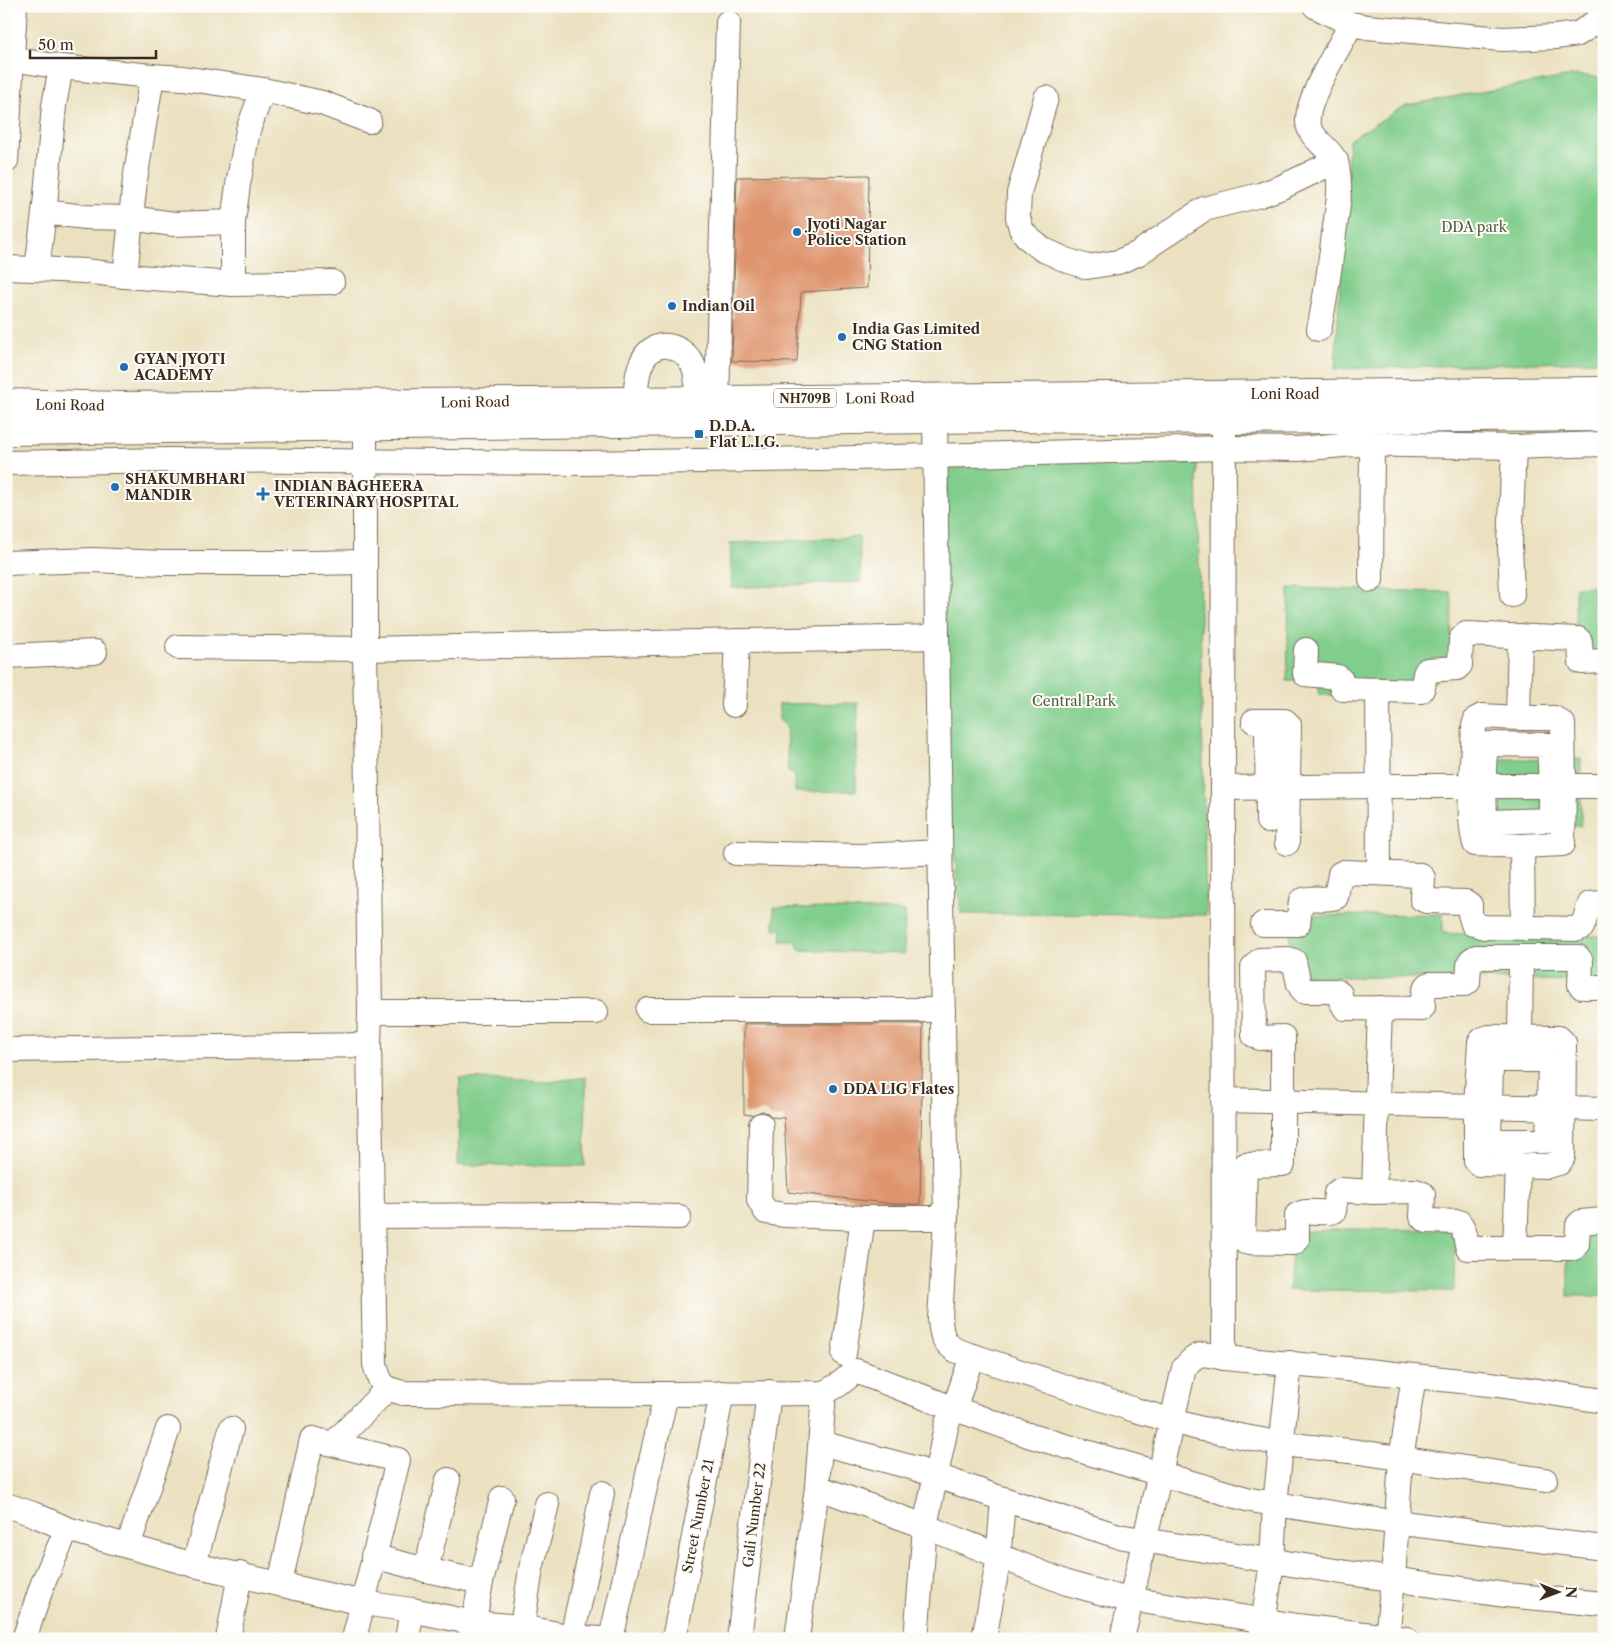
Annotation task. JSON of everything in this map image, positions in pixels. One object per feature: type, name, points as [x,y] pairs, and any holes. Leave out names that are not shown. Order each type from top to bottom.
[{"type":"highway","name":"Loni Road","points":[[1224,407],[1604,391]]},
{"type":"highway","name":"Loni Road","points":[[636,412],[707,400],[935,408]]},
{"type":"highway","name":"Loni Road","points":[[6,404],[365,415]]},
{"type":"highway","name":"Loni Road","points":[[6,430],[365,415],[935,408],[1224,407],[1604,417]]},
{"type":"street","points":[[6,161],[10,58],[15,6]]},
{"type":"street","points":[[1315,6],[1351,24],[1367,27],[1502,39],[1578,34],[1604,16]]},
{"type":"street","points":[[707,400],[728,22]]},
{"type":"street","points":[[1319,329],[1326,297],[1339,196],[1339,176],[1336,161],[1312,133],[1308,122],[1309,110],[1317,89],[1351,24]]},
{"type":"street","points":[[10,58],[61,67],[183,78],[263,90],[322,104],[369,121]]},
{"type":"street","points":[[37,269],[54,106],[61,67]]},
{"type":"street","points":[[125,276],[130,218],[142,127],[152,76]]},
{"type":"street","points":[[233,284],[233,222],[248,130],[263,90]]},
{"type":"street","points":[[1046,98],[1019,193],[1018,217],[1021,229],[1028,238],[1042,249],[1087,267],[1118,262],[1137,254],[1204,209],[1268,193],[1336,161]]},
{"type":"street","points":[[44,212],[85,217],[130,218],[174,224],[233,222]]},
{"type":"street","points":[[6,268],[84,271],[233,284],[332,282]]},
{"type":"street","points":[[636,412],[638,374],[642,360],[651,350],[660,345],[671,345],[682,351],[694,365],[697,380],[707,400]]},
{"type":"street","points":[[1224,407],[1224,1358]]},
{"type":"street","points":[[935,408],[936,637],[946,1218],[940,1319],[941,1333],[946,1344],[955,1350],[972,1356],[1135,1410],[1198,1428],[1282,1444],[1401,1458],[1545,1480]]},
{"type":"street","points":[[365,415],[365,649],[374,1364],[378,1379],[387,1389],[403,1393],[824,1393],[856,1371],[1031,1436],[1250,1500],[1397,1522],[1604,1548]]},
{"type":"street","points":[[6,463],[169,460],[584,463],[1224,448],[1298,449],[1354,444],[1514,447],[1604,444]]},
{"type":"street","points":[[1371,580],[1372,445]]},
{"type":"street","points":[[1512,595],[1510,545],[1514,447]]},
{"type":"street","points":[[6,563],[92,560],[183,563],[365,562]]},
{"type":"street","points":[[1306,650],[1305,674],[1338,677],[1341,680],[1343,689],[1421,691],[1427,670],[1457,668],[1460,665],[1461,639],[1466,634],[1578,639],[1580,641],[1581,662],[1604,661]]},
{"type":"street","points":[[1518,718],[1520,636]]},
{"type":"street","points":[[178,647],[365,649],[936,637]]},
{"type":"street","points":[[734,705],[736,641]]},
{"type":"street","points":[[6,656],[95,652]]},
{"type":"street","points":[[1378,690],[1379,873]]},
{"type":"street","points":[[1482,716],[1518,718],[1554,718],[1563,724],[1558,786],[1551,820],[1489,822],[1485,820],[1478,786],[1474,726],[1476,719],[1482,716]]},
{"type":"street","points":[[1261,727],[1285,721],[1289,725],[1278,788],[1268,820]]},
{"type":"street","points":[[1489,744],[1547,744],[1550,746],[1558,786],[1562,844],[1522,846],[1476,844],[1471,823],[1486,750],[1489,744]]},
{"type":"street","points":[[1223,788],[1604,786]]},
{"type":"street","points":[[1278,788],[1287,843]]},
{"type":"street","points":[[1522,846],[1523,928]]},
{"type":"street","points":[[736,853],[860,856],[940,852]]},
{"type":"street","points":[[1263,924],[1298,924],[1301,901],[1304,899],[1336,897],[1340,874],[1344,872],[1420,875],[1423,878],[1422,899],[1426,901],[1466,902],[1470,904],[1470,914],[1474,924],[1484,927],[1577,929],[1582,927],[1590,904],[1604,903]]},
{"type":"street","points":[[1604,988],[1582,987],[1580,985],[1581,961],[1578,957],[1476,957],[1471,960],[1468,982],[1466,984],[1429,984],[1423,994],[1423,1007],[1420,1009],[1346,1008],[1341,1001],[1340,994],[1336,991],[1303,991],[1299,984],[1294,961],[1288,959],[1260,960],[1257,962],[1253,968],[1254,1035],[1260,1038],[1282,1037],[1283,1164],[1248,1164],[1244,1166],[1244,1242],[1294,1243],[1297,1240],[1297,1215],[1302,1212],[1328,1213],[1334,1211],[1336,1193],[1340,1190],[1374,1192],[1415,1191],[1423,1194],[1422,1217],[1427,1222],[1459,1222],[1465,1229],[1468,1248],[1574,1248],[1577,1244],[1578,1225],[1581,1222],[1604,1220]]},
{"type":"street","points":[[1520,1038],[1521,958]]},
{"type":"street","points":[[1374,1192],[1380,1008]]},
{"type":"street","points":[[648,1010],[943,1010]]},
{"type":"street","points":[[370,1012],[596,1012]]},
{"type":"street","points":[[1559,1038],[1564,1043],[1556,1108],[1546,1141],[1492,1141],[1489,1138],[1483,1106],[1480,1042],[1483,1039],[1559,1038]]},
{"type":"street","points":[[6,1050],[369,1045]]},
{"type":"street","points":[[1496,1060],[1549,1060],[1556,1108],[1563,1157],[1560,1163],[1546,1166],[1479,1164],[1476,1161],[1483,1106],[1492,1062],[1496,1060]]},
{"type":"street","points":[[1224,1100],[1604,1109]]},
{"type":"street","points":[[761,1126],[759,1200],[766,1212],[784,1215],[863,1218],[946,1218]]},
{"type":"street","points":[[1515,1248],[1518,1165]]},
{"type":"street","points":[[373,1216],[594,1215],[679,1217]]},
{"type":"street","points":[[844,1354],[863,1218]]},
{"type":"street","points":[[1122,1639],[1184,1368],[1193,1357],[1208,1354],[1224,1358],[1414,1376],[1498,1385],[1604,1401]]},
{"type":"street","points":[[916,1639],[925,1526],[947,1423],[954,1409],[972,1356]]},
{"type":"street","points":[[1262,1629],[1272,1561],[1275,1504],[1290,1364]]},
{"type":"street","points":[[817,1487],[925,1526],[1067,1582],[1262,1629],[1297,1626],[1393,1638],[1394,1579],[1401,1458],[1414,1376]]},
{"type":"street","points":[[333,1444],[387,1389]]},
{"type":"street","name":"Gali Number 22","points":[[739,1639],[769,1392]]},
{"type":"street","name":"Street Number 21","points":[[674,1639],[722,1393]]},
{"type":"street","points":[[797,1639],[817,1487],[824,1393]]},
{"type":"street","points":[[611,1639],[666,1394]]},
{"type":"street","points":[[128,1546],[168,1429]]},
{"type":"street","points":[[194,1564],[231,1429]]},
{"type":"street","points":[[280,1583],[312,1439],[398,1460],[354,1639]]},
{"type":"street","points":[[821,1443],[935,1476],[1118,1536],[1272,1561],[1506,1595],[1604,1604]]},
{"type":"street","points":[[426,1570],[448,1480]]},
{"type":"street","points":[[572,1637],[602,1493]]},
{"type":"street","points":[[472,1631],[481,1582],[502,1498]]},
{"type":"street","points":[[984,1639],[999,1556],[1004,1500]]},
{"type":"street","points":[[521,1633],[531,1570],[547,1504]]},
{"type":"street","points":[[6,1505],[67,1528],[194,1564],[363,1603],[412,1610],[472,1631],[601,1639]]},
{"type":"street","points":[[24,1639],[43,1583],[67,1528]]},
{"type":"street","points":[[373,1556],[481,1582]]},
{"type":"street","points":[[228,1639],[240,1574]]},
{"type":"street","points":[[408,1639],[412,1610]]},
{"type":"street","points":[[6,1635],[18,1639]]},
{"type":"green space","name":"DDA park","points":[[1577,75],[1604,78],[1604,361],[1335,369],[1349,140],[1406,105]]},
{"type":"green space","name":"Central Park","points":[[1031,456],[1197,464],[1206,915],[961,914],[947,794],[944,534],[948,481],[947,463]]},
{"type":"green space","points":[[859,537],[861,582],[732,588],[730,543]]},
{"type":"green space","points":[[1604,586],[1604,666],[1576,666],[1575,587]]},
{"type":"green space","points":[[1289,588],[1450,592],[1452,599],[1451,669],[1416,696],[1319,695],[1319,682],[1287,681]]},
{"type":"green space","points":[[858,703],[856,791],[795,792],[794,774],[788,772],[786,726],[779,720],[779,704]]},
{"type":"green space","points":[[1482,759],[1581,759],[1581,826],[1553,826],[1553,851],[1482,850]]},
{"type":"green space","points":[[774,907],[905,911],[904,954],[800,950],[796,942],[781,942],[782,929],[774,929]]},
{"type":"green space","points":[[1443,914],[1443,933],[1515,936],[1604,936],[1604,991],[1584,981],[1291,976],[1289,916]]},
{"type":"green space","points":[[586,1077],[585,1166],[458,1165],[460,1078],[549,1082]]},
{"type":"green space","points":[[1568,1227],[1604,1227],[1604,1296],[1568,1296]]},
{"type":"green space","points":[[1455,1228],[1454,1291],[1288,1290],[1293,1232],[1349,1229],[1435,1230]]},
{"type":"building","name":"Jyoti Nagar Police Station","points":[[869,175],[867,288],[801,292],[797,362],[732,361],[737,177]]},
{"type":"building","name":"DDA LIG Flates","points":[[744,1024],[923,1024],[920,1204],[894,1204],[788,1192],[784,1118],[771,1117],[768,1113],[762,1111],[752,1115],[744,1114]]},
{"type":"place","name":"Jyoti Nagar Police Station","points":[[797,232]]},
{"type":"place","name":"Indian Oil","points":[[672,306]]},
{"type":"place","name":"India Gas Limited CNG Station","points":[[842,337]]},
{"type":"place","name":"GYAN JYOTI ACADEMY","points":[[124,367]]},
{"type":"place","name":"D.D.A. Flat L.I.G.","points":[[699,434]]},
{"type":"place","name":"SHAKUMBHARI MANDIR","points":[[115,487]]},
{"type":"place","name":"INDIAN BAGHEERA VETERINARY HOSPITAL","points":[[263,494]]},
{"type":"place","name":"DDA LIG Flates","points":[[833,1089]]}]
